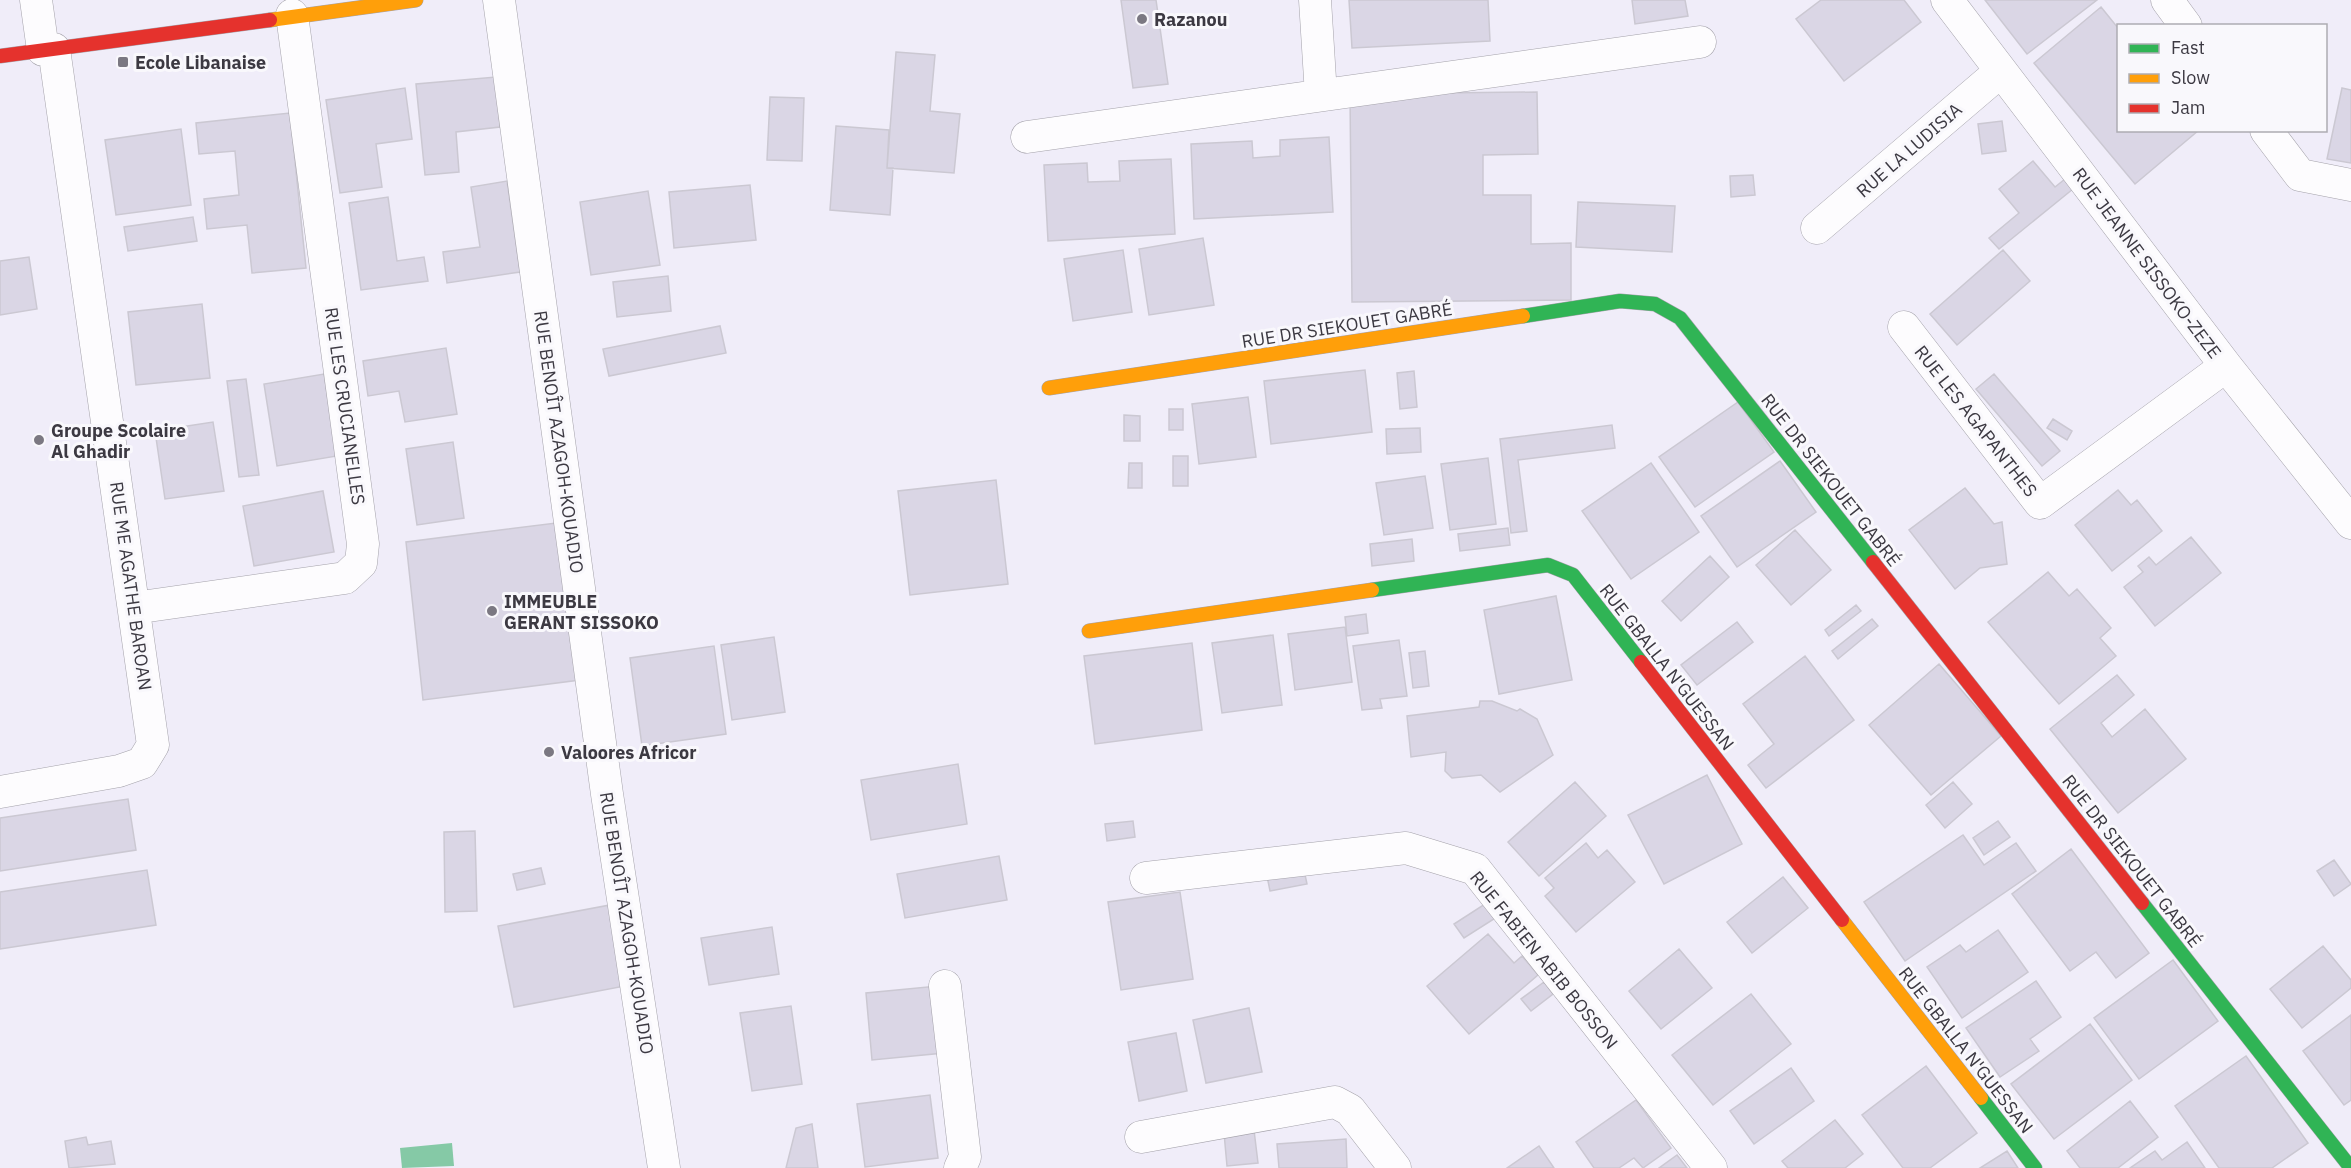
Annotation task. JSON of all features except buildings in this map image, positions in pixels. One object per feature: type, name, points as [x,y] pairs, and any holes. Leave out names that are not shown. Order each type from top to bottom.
[{"type":"street","name":"RUE ME AGATHE BAROAN","points":[[0,792],[119,771],[142,763],[153,745],[48,50],[36,0]]},
{"type":"street","points":[[0,56],[416,0]]},
{"type":"street","name":"RUE BENOÎT AZAGOH-KOUADIO","points":[[499,0],[607,794],[663,1168]]},
{"type":"street","points":[[1316,0],[1321,95]]},
{"type":"street","name":"RUE JEANNE SISSOKO-ZEZE","points":[[1947,0],[2226,366],[2351,522]]},
{"type":"street","points":[[2167,0],[2185,24]]},
{"type":"street","name":"RUE LES CRUCIANELLES","points":[[134,608],[345,578],[361,563],[363,544],[292,15]]},
{"type":"street","points":[[1027,137],[1700,42]]},
{"type":"street","name":"RUE LA LUDISIA","points":[[1817,228],[2001,71]]},
{"type":"street","points":[[2268,132],[2300,175],[2351,185]]},
{"type":"street","name":"RUE DR SIEKOUET GABRÉ","points":[[1049,388],[1620,301],[1655,304],[1680,318],[2351,1168]]},
{"type":"street","name":"RUE LES AGAPANTHES","points":[[1904,327],[2040,503],[2226,366]]},
{"type":"street","name":"RUE GBALLA N'GUESSAN","points":[[1089,631],[1548,565],[1573,575],[2035,1168]]},
{"type":"street","name":"RUE FABIEN ABIB BOSSON","points":[[1146,878],[1406,848],[1475,869],[1711,1168]]},
{"type":"street","points":[[945,986],[965,1157],[960,1168]]},
{"type":"street","points":[[1141,1137],[1335,1102],[1350,1110],[1395,1168]]},
{"type":"shaded area","points":[[452,1143],[454,1166],[402,1168],[400,1148]]},
{"type":"traffic: fast","points":[[1523,316],[1620,301],[1655,304],[1680,318],[1873,562]]},
{"type":"traffic: fast","points":[[1372,590],[1548,565],[1573,575],[1641,662]]},
{"type":"traffic: fast","points":[[2142,903],[2351,1168]]},
{"type":"traffic: fast","points":[[1981,1098],[2035,1168]]},
{"type":"traffic: slow","points":[[270,20],[416,0]]},
{"type":"traffic: slow","points":[[1049,388],[1523,316]]},
{"type":"traffic: slow","points":[[1089,631],[1372,590]]},
{"type":"traffic: slow","points":[[1842,920],[1981,1098]]},
{"type":"traffic: jam","points":[[0,56],[270,20]]},
{"type":"traffic: jam","points":[[1873,562],[2142,903]]},
{"type":"traffic: jam","points":[[1641,662],[1842,920]]},
{"type":"place","name":"Razanou","points":[[1142,19]]},
{"type":"place","name":"Ecole Libanaise","points":[[123,62]]},
{"type":"place","name":"Groupe Scolaire Al Ghadir","points":[[39,440]]},
{"type":"place","name":"IMMEUBLE GERANT SISSOKO","points":[[492,611]]},
{"type":"place","name":"Valoores Africor","points":[[549,752]]}]
